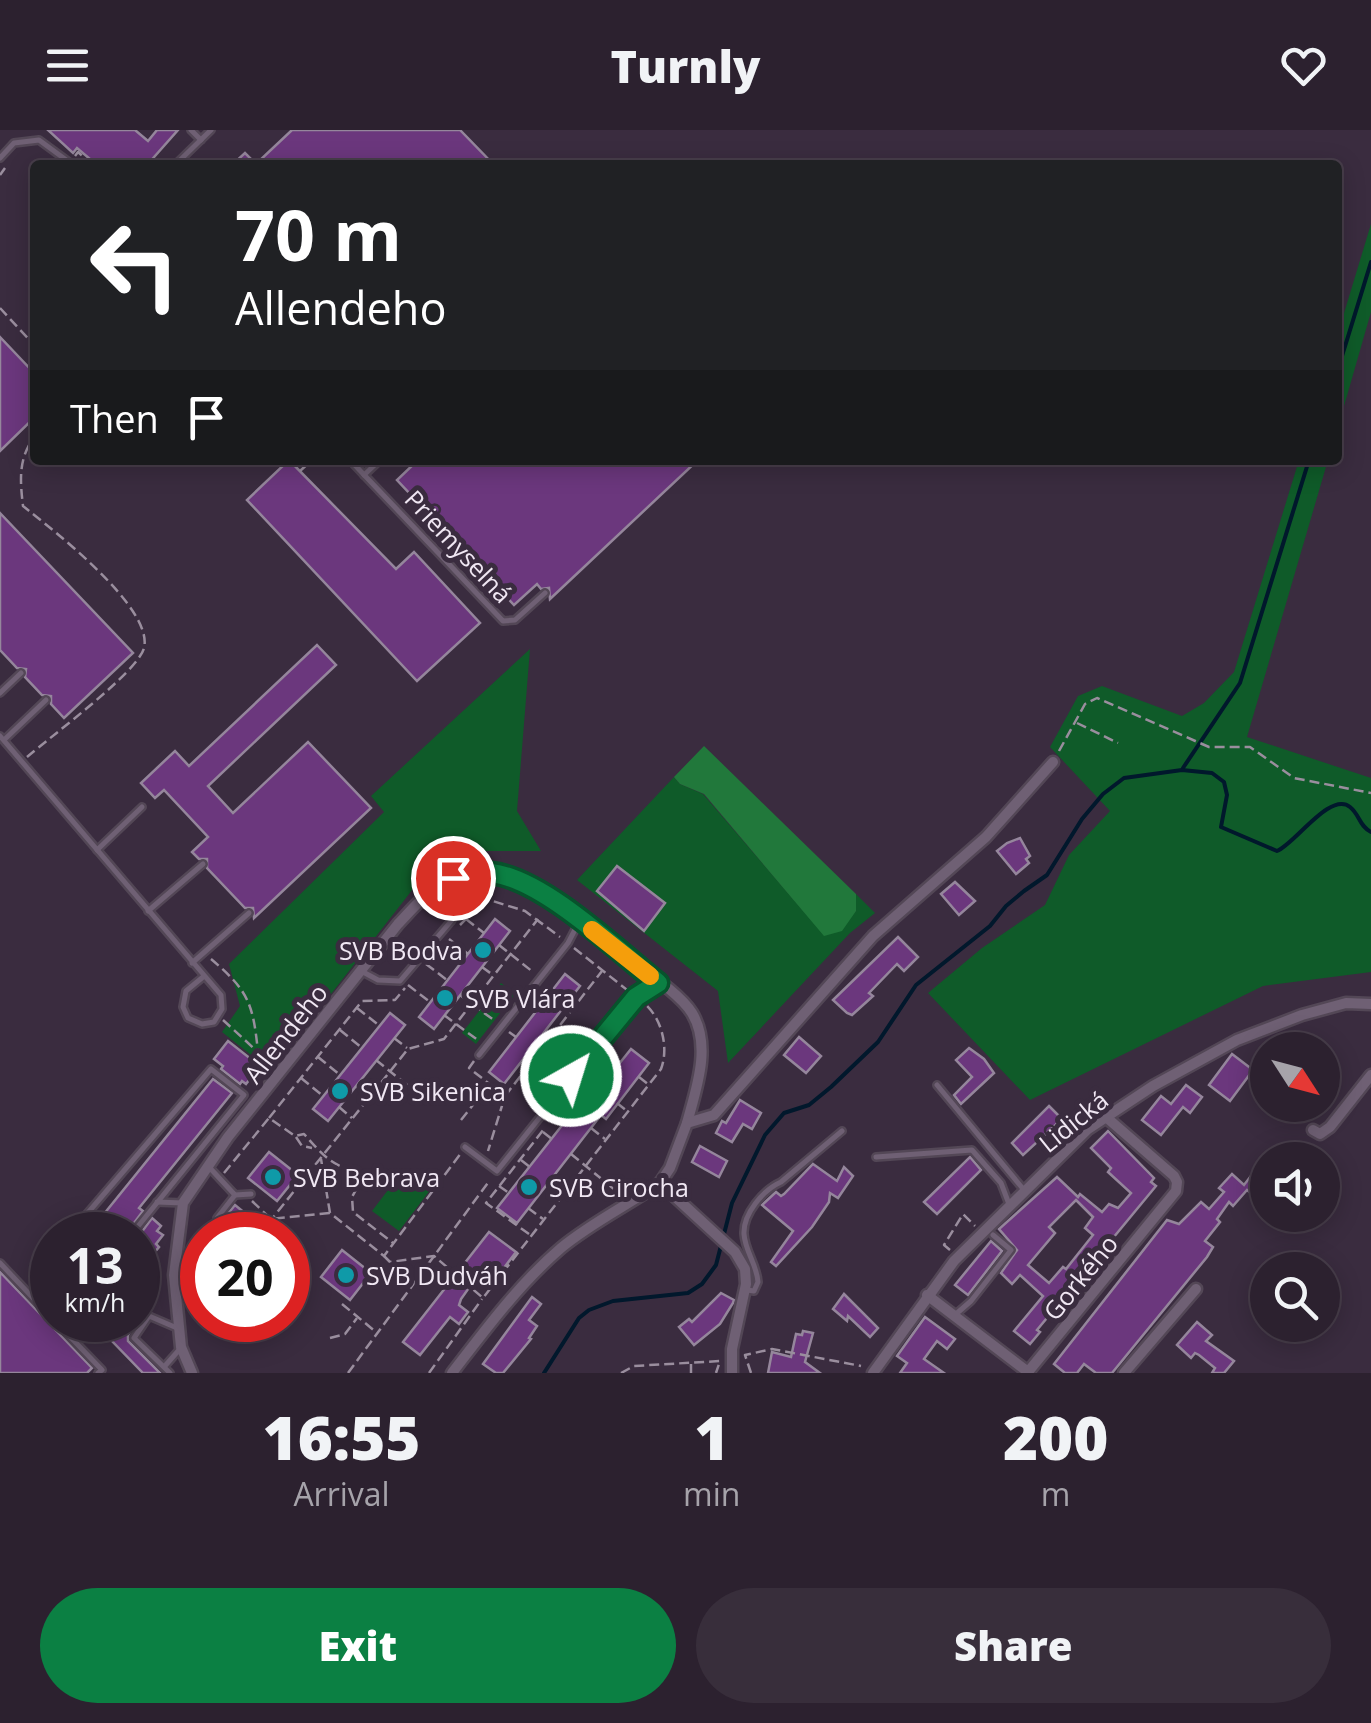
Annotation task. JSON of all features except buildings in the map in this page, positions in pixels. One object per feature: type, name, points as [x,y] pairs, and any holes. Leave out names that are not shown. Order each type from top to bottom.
[{"type":"street","points":[[687,1124],[714,1115],[873,936],[986,838],[1053,762]]},
{"type":"street","name":"Allendeho","points":[[192,1373],[178,1328],[174,1275],[183,1203],[206,1165],[360,971],[429,892],[453,878],[488,872],[510,876],[538,890],[692,1013],[703,1053],[687,1124],[660,1183]]},
{"type":"street","name":"Lidická","points":[[870,1371],[954,1261],[1088,1129],[1154,1086],[1237,1040],[1317,1011],[1346,1004],[1371,1004]]},
{"type":"street","points":[[1313,1130],[1320,1134],[1330,1127],[1371,1075]]},
{"type":"street","name":"Gorkého","points":[[926,1296],[1028,1373],[1176,1191],[1174,1176],[1106,1117]]},
{"type":"street","points":[[452,1373],[543,1264],[565,1245],[660,1183],[736,1252],[746,1269],[731,1372]]},
{"type":"street","points":[[1124,1373],[1196,1289]]},
{"type":"lane","points":[[191,130],[200,140]]},
{"type":"lane","points":[[180,160],[211,130]]},
{"type":"lane","points":[[0,158],[14,143],[39,140],[68,160]]},
{"type":"lane","name":"Priemyselná","points":[[355,465],[502,621],[515,620],[545,593]]},
{"type":"lane","points":[[364,475],[375,465]]},
{"type":"lane","points":[[0,693],[21,673]]},
{"type":"lane","points":[[46,700],[2,738],[221,994],[222,1009],[218,1016],[214,1022],[202,1024],[188,1018],[183,1007],[186,991],[203,977]]},
{"type":"lane","points":[[97,850],[142,807]]},
{"type":"lane","points":[[148,911],[203,864]]},
{"type":"lane","points":[[192,963],[249,912]]},
{"type":"lane","points":[[360,971],[378,980],[400,981],[452,920]]},
{"type":"lane","points":[[479,1055],[568,944],[580,920]]},
{"type":"lane","points":[[465,1147],[497,1171],[636,997],[658,983]]},
{"type":"lane","points":[[89,1212],[211,1069],[244,1095],[258,1098]]},
{"type":"lane","points":[[938,1085],[1024,1190]]},
{"type":"lane","points":[[149,1212],[244,1095]]},
{"type":"lane","points":[[744,1290],[757,1288],[744,1228],[758,1200],[842,1131]]},
{"type":"lane","points":[[876,1157],[972,1150],[1001,1182],[1009,1204]]},
{"type":"lane","points":[[206,1165],[235,1195]]},
{"type":"lane","points":[[222,1212],[235,1195],[250,1194]]},
{"type":"lane","points":[[157,1202],[183,1203]]},
{"type":"lane","points":[[953,1316],[971,1301],[1011,1250],[993,1235]]},
{"type":"lane","points":[[0,1263],[30,1294]]},
{"type":"lane","points":[[160,1321],[178,1328]]},
{"type":"lane","points":[[76,1342],[102,1370],[98,1373]]},
{"type":"lane","points":[[138,1342],[170,1373]]},
{"type":"lane","points":[[164,1367],[182,1348]]},
{"type":"path","points":[[0,174],[10,160]]},
{"type":"path","points":[[0,308],[30,341]]},
{"type":"path","points":[[22,761],[120,678],[144,650],[144,628],[133,609],[60,535],[24,506],[20,473],[30,442]]},
{"type":"path","points":[[300,471],[307,465]]},
{"type":"path","points":[[1053,762],[1085,704],[1096,698],[1209,747],[1250,747],[1294,778],[1371,794]]},
{"type":"path","points":[[1075,722],[1118,743]]},
{"type":"path","points":[[429,1373],[660,1069],[666,1054],[655,1013],[525,911],[486,899],[448,939],[468,954]]},
{"type":"path","points":[[466,919],[484,933]]},
{"type":"path","points":[[277,1212],[408,1049],[444,1039],[538,919]]},
{"type":"path","points":[[499,945],[533,972]]},
{"type":"path","points":[[203,954],[231,976],[254,1011],[258,1052]]},
{"type":"path","points":[[221,1177],[362,1001],[395,1000],[426,964],[447,980]]},
{"type":"path","points":[[482,967],[494,976]]},
{"type":"path","points":[[485,1162],[505,1096],[602,970]]},
{"type":"path","points":[[408,985],[430,1002]]},
{"type":"path","points":[[460,994],[494,1020]]},
{"type":"path","points":[[570,999],[576,1004]]},
{"type":"path","points":[[356,1008],[380,1026]]},
{"type":"path","points":[[218,1016],[279,1072]]},
{"type":"path","points":[[444,1016],[479,1041]]},
{"type":"path","points":[[553,1021],[560,1026]]},
{"type":"path","points":[[340,1029],[362,1048]]},
{"type":"path","points":[[394,1038],[408,1049]]},
{"type":"path","points":[[531,1050],[538,1054]]},
{"type":"path","points":[[605,1050],[620,1062]]},
{"type":"path","points":[[479,1055],[469,1068],[505,1096]]},
{"type":"path","points":[[318,1057],[340,1074]]},
{"type":"path","points":[[376,1060],[422,1097]]},
{"type":"path","points":[[516,1069],[550,1103]]},
{"type":"path","points":[[584,1077],[599,1089]]},
{"type":"path","points":[[638,1077],[648,1084]]},
{"type":"path","points":[[301,1078],[323,1096]]},
{"type":"path","points":[[461,1120],[489,1084]]},
{"type":"path","points":[[356,1086],[370,1097]]},
{"type":"path","points":[[618,1104],[627,1111]]},
{"type":"path","points":[[562,1105],[572,1113]]},
{"type":"path","points":[[338,1108],[352,1118]]},
{"type":"path","points":[[269,1118],[295,1136],[302,1146],[313,1148]]},
{"type":"path","points":[[531,1235],[486,1203],[552,1118]]},
{"type":"path","points":[[591,1128],[605,1139]]},
{"type":"path","points":[[542,1131],[552,1139]]},
{"type":"path","points":[[295,1136],[304,1134],[322,1157],[359,1175],[361,1182],[351,1202],[354,1212],[393,1243]]},
{"type":"path","points":[[384,1256],[465,1147]]},
{"type":"path","points":[[571,1154],[624,1197]]},
{"type":"path","points":[[322,1157],[330,1213],[414,1282]]},
{"type":"path","points":[[520,1159],[530,1166]]},
{"type":"path","points":[[348,1373],[497,1171]]},
{"type":"path","points":[[549,1181],[564,1192]]},
{"type":"path","points":[[500,1186],[509,1193]]},
{"type":"path","points":[[250,1194],[252,1203],[263,1212]]},
{"type":"path","points":[[528,1208],[544,1219]]},
{"type":"path","points":[[310,1215],[330,1213]]},
{"type":"path","points":[[390,1262],[434,1256],[483,1298]]},
{"type":"path","points":[[342,1304],[378,1333]]},
{"type":"path","points":[[330,1338],[345,1334],[358,1317]]},
{"type":"path","points":[[751,1373],[746,1355],[772,1349],[870,1371]]},
{"type":"path","points":[[621,1373],[634,1366],[720,1360],[716,1373]]},
{"type":"path","points":[[690,1363],[691,1373]]},
{"type":"green space","points":[[1371,224],[1371,312],[1342,413],[1342,320]]},
{"type":"green space","points":[[1297,465],[1327,465],[1247,737],[1371,778],[1371,972],[1263,986],[1030,1100],[928,993],[982,948],[1045,905],[1069,855],[1110,811],[1050,747],[1078,696],[1102,686],[1182,716],[1204,703],[1234,672]]},
{"type":"green space","points":[[530,649],[517,811],[541,851],[474,851],[427,871],[271,1071],[222,1032],[240,1006],[229,964],[384,812],[371,796]]},
{"type":"green space","points":[[704,746],[856,894],[856,911],[842,931],[824,936],[704,794],[680,784],[674,777]]},
{"type":"green space","points":[[674,777],[680,784],[703,794],[824,935],[856,911],[856,894],[875,913],[850,933],[728,1063],[718,991],[577,880]]},
{"type":"green space","points":[[501,983],[515,994],[476,1044],[462,1033]]},
{"type":"green space","points":[[404,1169],[431,1189],[399,1231],[372,1211]]},
{"type":"waterway","points":[[1342,356],[1371,262]]},
{"type":"waterway","points":[[1183,768],[1240,683],[1307,465]]},
{"type":"waterway","points":[[544,1373],[579,1318],[589,1310],[613,1301],[688,1293],[702,1284],[716,1265],[732,1203],[765,1135],[784,1113],[809,1105],[831,1087],[878,1042],[916,985],[1047,875],[1082,819],[1103,794],[1124,778],[1182,770],[1212,773],[1224,782],[1227,795],[1221,827],[1277,851],[1323,812],[1342,804],[1350,807],[1371,832]]},
{"type":"slow traffic","points":[[592,930],[650,976]]},
{"type":"place","name":"SVB Bodva","points":[[483,950]]},
{"type":"place","name":"SVB Vlára","points":[[445,998]]},
{"type":"place","name":"SVB Sikenica","points":[[340,1091]]},
{"type":"place","name":"SVB Bebrava","points":[[273,1177]]},
{"type":"place","name":"SVB Cirocha","points":[[529,1187]]},
{"type":"place","name":"SVB Dudváh","points":[[346,1275]]},
{"type":"route","points":[[453,878],[488,872],[510,876],[538,890],[658,983],[636,997],[571,1076]]}]
